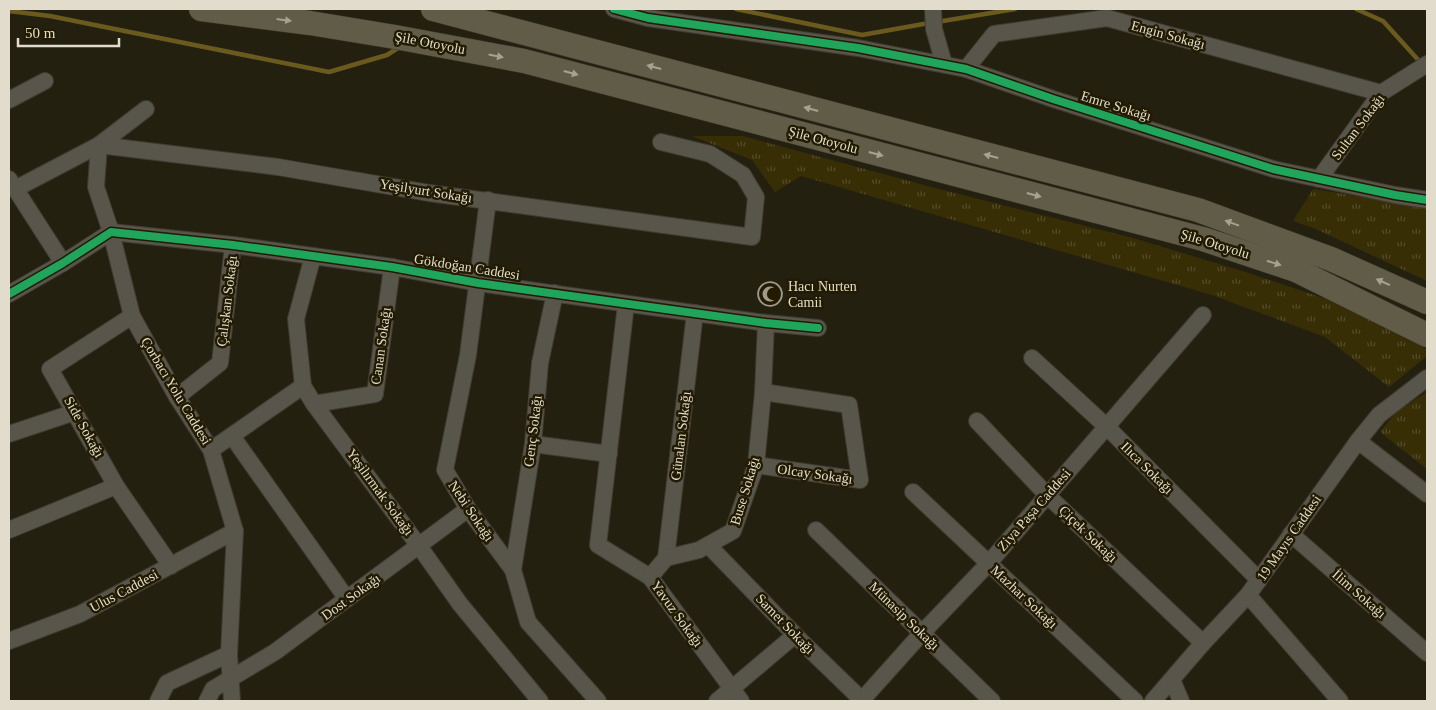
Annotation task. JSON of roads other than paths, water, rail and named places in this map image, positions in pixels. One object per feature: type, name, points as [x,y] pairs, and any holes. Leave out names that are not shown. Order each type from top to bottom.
[{"type":"highway","name":"Şile Otoyolu","points":[[201,9],[395,36],[524,61],[1203,239],[1296,270],[1427,335]]},
{"type":"highway","name":"Şile Otoyolu","points":[[433,9],[1198,210],[1331,259],[1427,302]]},
{"type":"street","name":"Emre Sokağı","points":[[614,9],[797,40],[858,48],[966,69],[1053,100],[1264,166],[1395,195],[1427,200]]},
{"type":"street","points":[[634,9],[643,13]]},
{"type":"street","points":[[933,17],[944,64]]},
{"type":"street","name":"Engin Sokağı","points":[[966,69],[994,34],[1107,18],[1381,93]]},
{"type":"street","name":"Sultan Sokağı","points":[[1319,179],[1381,93],[1422,68]]},
{"type":"street","points":[[9,100],[45,81]]},
{"type":"street","points":[[63,263],[12,184],[100,145],[146,109]]},
{"type":"street","name":"Yeşilyurt Sokağı","points":[[100,145],[278,167],[428,193],[752,237],[756,197],[743,175],[710,154],[661,142]]},
{"type":"street","name":"Çorbacı Yolu Caddesi","points":[[100,145],[96,187],[112,232],[132,316],[177,397],[211,450],[235,531],[229,654],[232,701]]},
{"type":"street","name":"Nebi Sokağı","points":[[488,200],[468,355],[445,470],[468,509],[513,570],[528,622],[598,701]]},
{"type":"street","points":[[9,294],[112,232]]},
{"type":"street","name":"Gökdoğan Caddesi","points":[[112,232],[233,245],[392,267],[478,283],[626,304],[818,328]]},
{"type":"street","name":"Çalışkan Sokağı","points":[[177,397],[220,363],[233,245]]},
{"type":"street","name":"Yeşilırmak Sokağı","points":[[313,256],[296,319],[303,386],[314,404],[420,546],[460,604],[540,701]]},
{"type":"street","name":"Canan Sokağı","points":[[314,404],[375,394],[392,267]]},
{"type":"street","name":"Genç Sokağı","points":[[513,570],[533,444],[540,363],[555,293]]},
{"type":"street","name":"Yavuz Sokağı","points":[[626,304],[598,545],[650,577],[736,695]]},
{"type":"street","name":"Günalan Sokağı","points":[[666,558],[695,313]]},
{"type":"street","name":"Ziya Paşa Caddesi","points":[[862,701],[922,633],[988,564],[1203,315]]},
{"type":"street","name":"Side Sokağı","points":[[132,316],[50,369],[116,486],[171,566]]},
{"type":"street","name":"Buse Sokağı","points":[[666,558],[699,550],[732,531],[756,465],[763,392],[766,323]]},
{"type":"street","name":"Ilıca Sokağı","points":[[1032,358],[1107,427],[1258,580]]},
{"type":"street","name":"19 Mayıs Caddesi","points":[[1153,701],[1248,595],[1358,441],[1379,415],[1427,378]]},
{"type":"street","points":[[211,450],[303,386]]},
{"type":"street","name":"Olcay Sokağı","points":[[756,465],[860,480],[849,405],[763,392]]},
{"type":"street","points":[[9,434],[75,412]]},
{"type":"street","name":"Çiçek Sokağı","points":[[977,421],[1047,495],[1203,643]]},
{"type":"street","points":[[232,436],[347,599]]},
{"type":"street","points":[[1358,441],[1427,494]]},
{"type":"street","points":[[533,444],[609,454]]},
{"type":"street","points":[[9,530],[116,486]]},
{"type":"street","name":"Mazhar Sokağı","points":[[913,492],[1135,701]]},
{"type":"street","name":"Dost Sokağı","points":[[207,701],[213,689],[275,652],[468,509]]},
{"type":"street","name":"Münasip Sokağı","points":[[816,530],[992,701]]},
{"type":"street","name":"Ulus Caddesi","points":[[9,641],[80,614],[235,531]]},
{"type":"street","name":"İlim Sokağı","points":[[1291,534],[1427,653]]},
{"type":"street","name":"Samet Sokağı","points":[[708,545],[795,636],[862,701]]},
{"type":"street","points":[[650,577],[666,558]]},
{"type":"street","points":[[1248,595],[1340,701]]},
{"type":"street","points":[[717,701],[736,695],[795,636]]},
{"type":"street","points":[[158,701],[167,683],[229,654]]},
{"type":"street","points":[[1172,680],[1181,701]]},
{"type":"waterway","points":[[736,9],[862,35],[929,23]]},
{"type":"waterway","points":[[937,22],[1015,9]]},
{"type":"waterway","points":[[1356,9],[1383,21],[1421,63]]},
{"type":"waterway","points":[[9,11],[50,16],[329,72],[387,55],[401,46]]},
{"type":"place","name":"Hacı Nurten Camii","points":[[770,294]]}]
